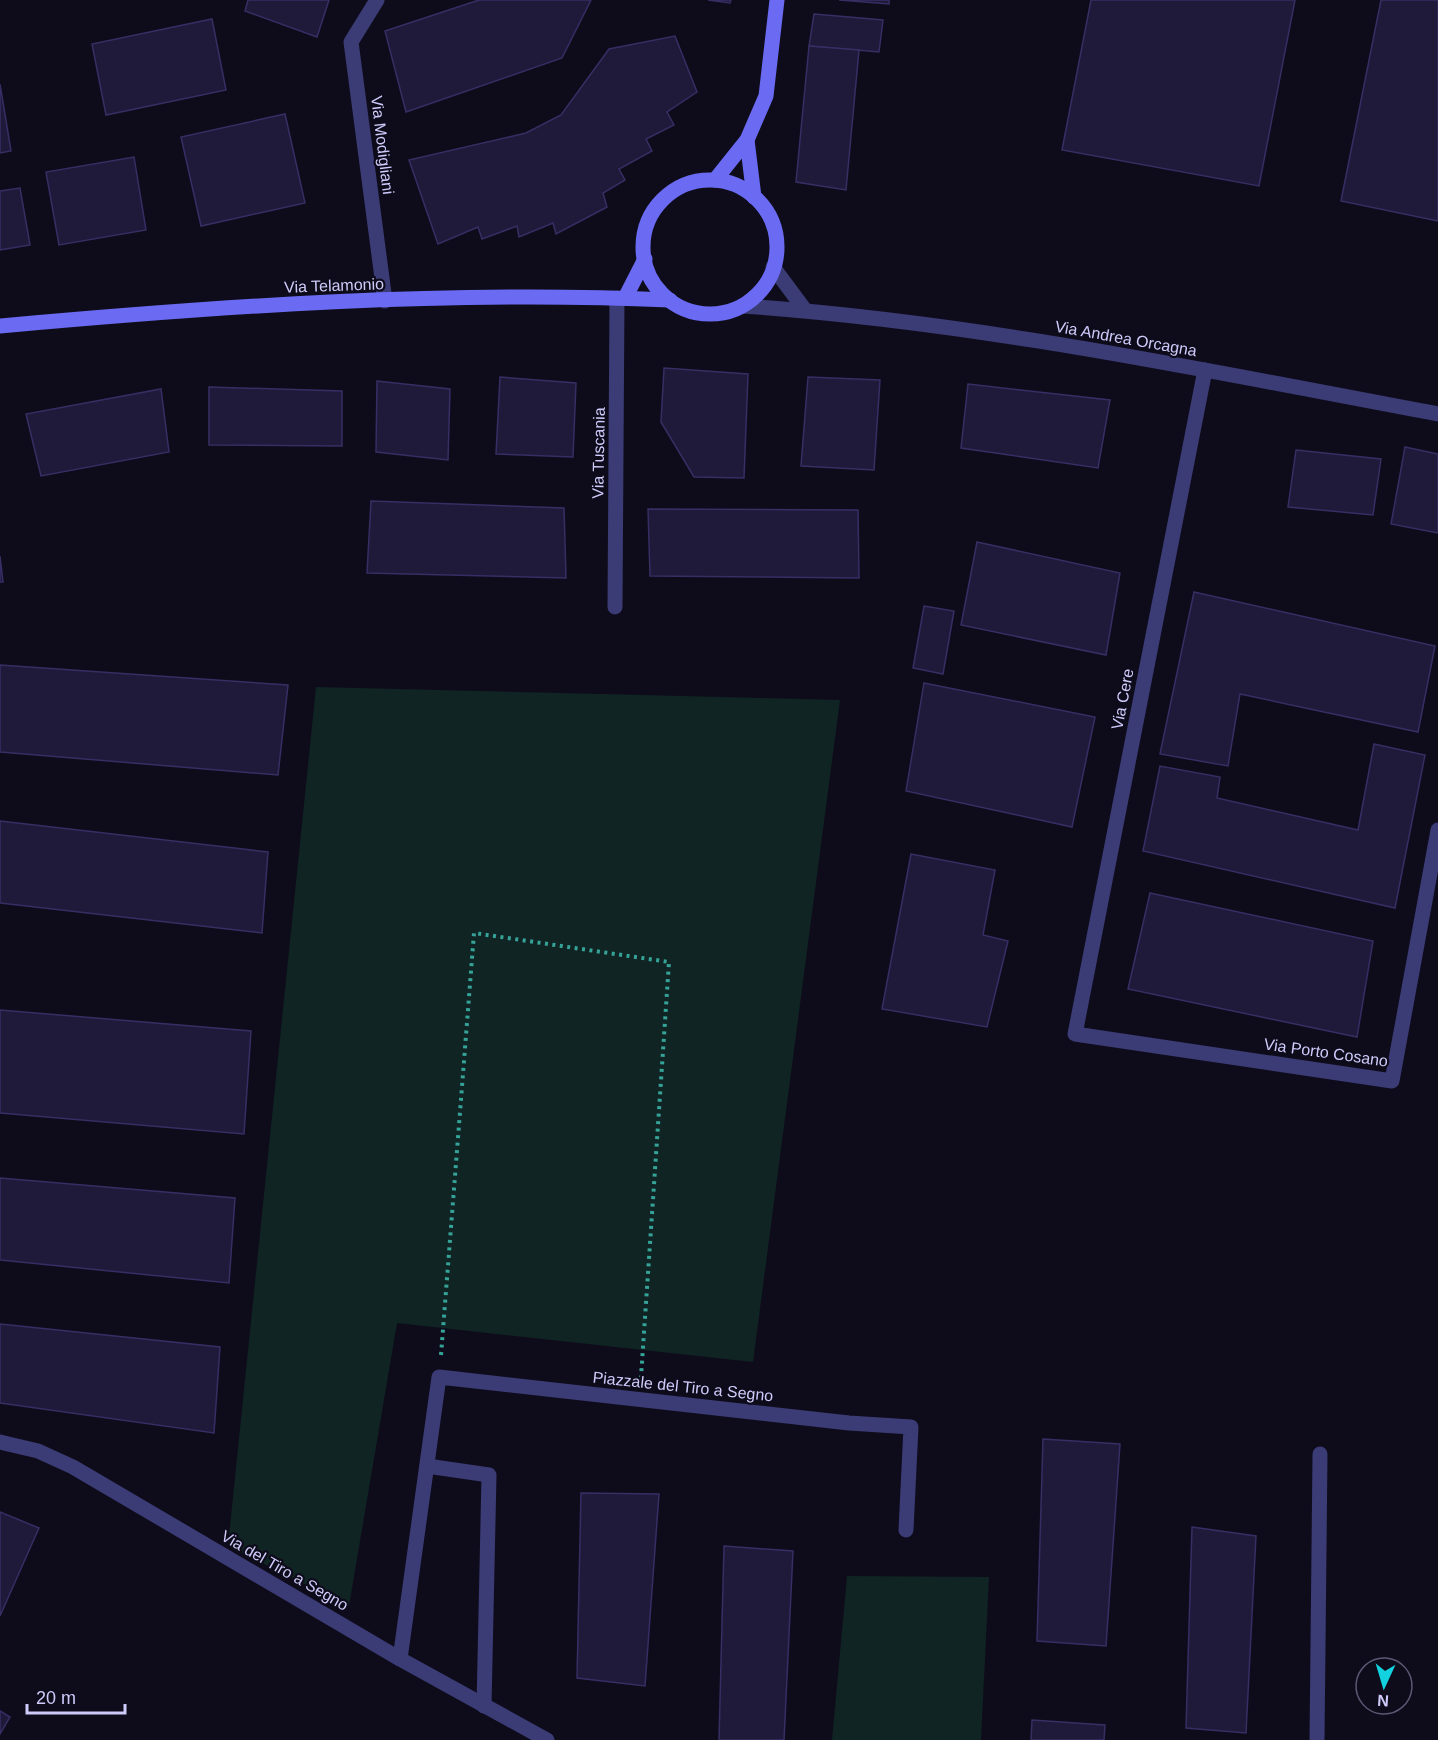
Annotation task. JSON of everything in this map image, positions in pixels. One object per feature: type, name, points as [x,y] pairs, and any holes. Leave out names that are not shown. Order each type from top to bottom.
[{"type":"main road","points":[[715,180],[747,140],[766,96],[777,0]]},
{"type":"main road","points":[[747,140],[754,197]]},
{"type":"main road","points":[[715,180],[736,186],[754,197],[768,213],[776,233],[777,255],[759,293],[743,306],[723,313],[701,314],[679,307],[660,293],[648,273],[645,259],[646,228],[656,207],[673,191],[694,182],[715,180]]},
{"type":"main road","points":[[621,298],[645,259]]},
{"type":"main road","name":"Via Telamonio","points":[[0,326],[203,308],[385,301],[621,298],[670,300]]},
{"type":"street","name":"Via Modigliani","points":[[377,0],[351,42],[385,301]]},
{"type":"street","points":[[773,267],[805,310]]},
{"type":"street","name":"Via Tuscania","points":[[615,608],[621,298]]},
{"type":"street","points":[[743,306],[805,310]]},
{"type":"street","name":"Via Andrea Orcagna","points":[[805,310],[1077,347],[1438,414]]},
{"type":"street","name":"Via Cere","points":[[1075,1034],[1204,370]]},
{"type":"street","name":"Via Porto Cosano","points":[[1075,1034],[1392,1081],[1438,830]]},
{"type":"street","points":[[400,1659],[439,1377]]},
{"type":"street","name":"Piazzale del Tiro a Segno","points":[[439,1377],[911,1427],[906,1530]]},
{"type":"street","name":"Via del Tiro a Segno","points":[[0,1442],[38,1451],[73,1467],[400,1659],[547,1740]]},
{"type":"street","points":[[1317,1740],[1320,1454]]},
{"type":"street","points":[[427,1466],[489,1475],[484,1706]]},
{"type":"path","points":[[439,1377],[474,933],[669,962],[639,1399]]},
{"type":"green space","points":[[316,687],[840,700],[753,1362],[397,1323],[349,1606],[228,1546]]},
{"type":"green space","points":[[847,1576],[989,1577],[981,1740],[832,1740]]},
{"type":"building","points":[[248,0],[329,0],[317,37],[245,11]]},
{"type":"building","points":[[479,0],[591,0],[562,58],[406,112],[385,31]]},
{"type":"building","points":[[708,0],[731,0],[730,3]]},
{"type":"building","points":[[839,0],[889,0],[889,4]]},
{"type":"building","points":[[1091,0],[1295,0],[1259,186],[1062,150]]},
{"type":"building","points":[[1381,0],[1438,0],[1438,221],[1341,201]]},
{"type":"building","points":[[814,14],[883,20],[879,52],[809,46]]},
{"type":"building","points":[[212,19],[226,90],[106,115],[92,44]]},
{"type":"building","points":[[675,36],[697,92],[667,112],[674,125],[646,139],[652,151],[619,169],[625,180],[603,193],[607,207],[556,234],[553,223],[519,237],[517,226],[482,239],[478,227],[438,244],[409,160],[526,133],[561,115],[609,49]]},
{"type":"building","points":[[809,46],[859,50],[846,190],[796,182]]},
{"type":"building","points":[[0,84],[11,151],[0,153]]},
{"type":"building","points":[[285,114],[305,203],[201,226],[181,137]]},
{"type":"building","points":[[134,157],[146,230],[59,245],[46,172]]},
{"type":"building","points":[[20,188],[30,245],[0,250],[0,191]]},
{"type":"building","points":[[664,368],[748,374],[744,478],[694,477],[661,422]]},
{"type":"building","points":[[500,377],[576,383],[573,457],[496,454]]},
{"type":"building","points":[[808,377],[880,380],[874,470],[801,466]]},
{"type":"building","points":[[377,381],[450,389],[448,460],[376,452]]},
{"type":"building","points":[[968,384],[1110,400],[1098,468],[961,448]]},
{"type":"building","points":[[209,387],[342,391],[342,446],[209,445]]},
{"type":"building","points":[[161,389],[169,452],[41,476],[26,414]]},
{"type":"building","points":[[1405,447],[1438,454],[1438,533],[1391,524]]},
{"type":"building","points":[[1296,450],[1381,459],[1373,515],[1288,507]]},
{"type":"building","points":[[371,501],[564,508],[566,578],[367,573]]},
{"type":"building","points":[[648,509],[858,510],[859,578],[650,576]]},
{"type":"building","points":[[977,542],[1120,573],[1106,655],[961,625]]},
{"type":"building","points":[[0,556],[3,582],[0,582]]},
{"type":"building","points":[[1194,592],[1435,646],[1418,732],[1240,694],[1228,766],[1160,754]]},
{"type":"building","points":[[924,606],[954,611],[943,674],[913,668]]},
{"type":"building","points":[[0,665],[288,685],[278,775],[0,752]]},
{"type":"building","points":[[924,683],[1095,717],[1072,827],[906,791]]},
{"type":"building","points":[[1374,744],[1425,755],[1395,908],[1143,851],[1160,766],[1220,777],[1217,798],[1358,830]]},
{"type":"building","points":[[0,821],[268,852],[262,933],[0,903]]},
{"type":"building","points":[[911,854],[995,870],[983,935],[1008,941],[987,1027],[882,1009]]},
{"type":"building","points":[[1150,893],[1373,941],[1357,1037],[1128,989]]},
{"type":"building","points":[[0,1010],[251,1031],[244,1134],[0,1113]]},
{"type":"building","points":[[0,1178],[235,1198],[229,1283],[0,1260]]},
{"type":"building","points":[[0,1324],[220,1347],[214,1433],[0,1403]]},
{"type":"building","points":[[1043,1439],[1120,1444],[1106,1646],[1037,1641]]},
{"type":"building","points":[[581,1493],[659,1494],[645,1686],[577,1678]]},
{"type":"building","points":[[0,1512],[39,1528],[0,1616]]},
{"type":"building","points":[[1192,1527],[1256,1536],[1246,1733],[1186,1728]]},
{"type":"building","points":[[724,1546],[793,1551],[784,1740],[719,1740]]},
{"type":"building","points":[[0,1711],[10,1717],[0,1734]]},
{"type":"building","points":[[1032,1720],[1105,1725],[1104,1740],[1031,1740]]}]
